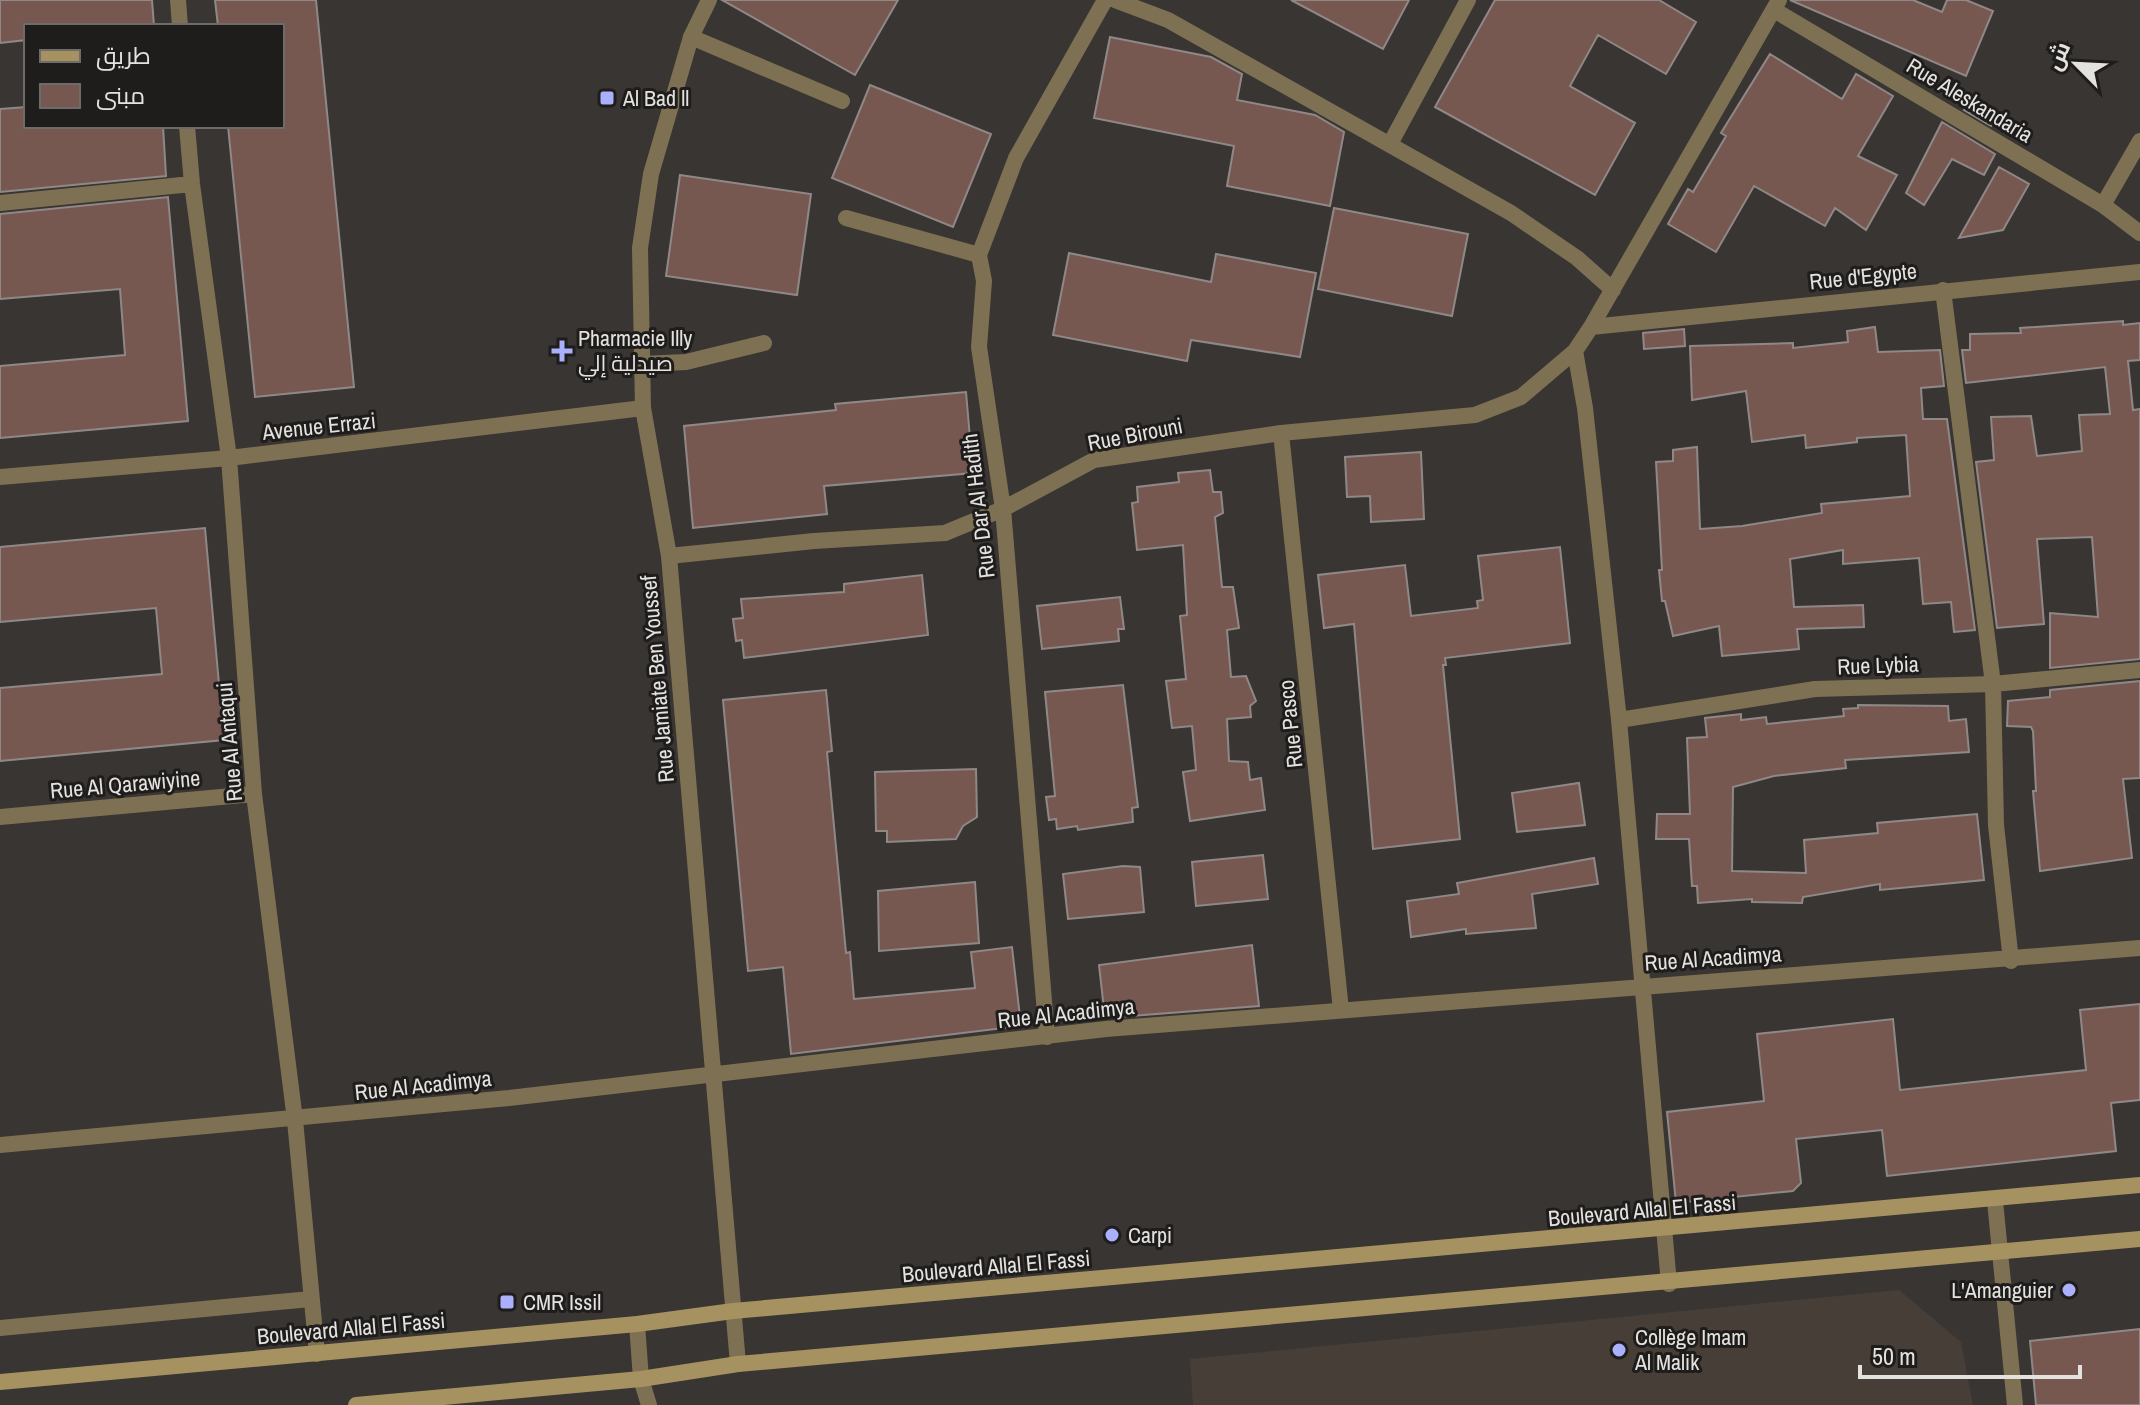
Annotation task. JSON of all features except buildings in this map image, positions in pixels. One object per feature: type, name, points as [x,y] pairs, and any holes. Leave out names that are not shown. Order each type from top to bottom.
[{"type":"main road","name":"Boulevard Allal El Fassi","points":[[0,1382],[637,1324],[733,1311],[1995,1201],[2140,1185]]},
{"type":"main road","points":[[356,1405],[641,1379],[738,1364],[1669,1284],[2140,1239]]},
{"type":"street","points":[[178,0],[180,24]]},
{"type":"street","name":"Rue Jamiate Ben Youssef","points":[[709,0],[691,37],[651,174],[642,233],[642,364],[643,408],[669,556],[738,1364]]},
{"type":"street","name":"Rue Dar Al Hadith","points":[[1047,1037],[1003,509],[979,347],[984,281],[979,255],[1016,158],[1105,0]]},
{"type":"street","points":[[1115,0],[1168,20],[1511,213],[1577,258],[1613,290]]},
{"type":"street","points":[[1390,144],[1468,0]]},
{"type":"street","name":"Rue Aleskandaria","points":[[1777,5],[2103,205],[2140,233]]},
{"type":"street","name":"Rue Birouni","points":[[669,556],[814,541],[945,533],[1003,509],[1094,460],[1281,433],[1475,415],[1521,397],[1575,351],[1591,327],[1777,5]]},
{"type":"street","points":[[691,37],[842,101]]},
{"type":"street","name":"Rue Al Antaqui","points":[[187,128],[229,458],[254,794],[295,1120],[317,1354]]},
{"type":"street","points":[[2103,205],[2140,141]]},
{"type":"street","points":[[0,203],[192,184]]},
{"type":"street","points":[[846,218],[979,255]]},
{"type":"street","name":"Rue d'Egypte","points":[[1591,327],[2140,272]]},
{"type":"street","points":[[1943,290],[1993,684],[1996,825],[2011,961]]},
{"type":"street","points":[[642,364],[686,362],[764,343]]},
{"type":"street","points":[[1575,351],[1586,420],[1619,720],[1669,1284]]},
{"type":"street","name":"Avenue Errazi","points":[[0,477],[229,458],[643,408]]},
{"type":"street","name":"Rue Pasco","points":[[1281,433],[1341,1010]]},
{"type":"street","name":"Rue Lybia","points":[[1619,720],[1815,689],[1993,684],[2140,670]]},
{"type":"street","name":"Rue Al Qarawiyine","points":[[0,817],[254,794]]},
{"type":"street","name":"Rue Al Acadimya","points":[[0,1145],[295,1120],[1047,1037],[1644,985],[2011,961],[2140,948]]},
{"type":"street","points":[[1995,1201],[2015,1405]]},
{"type":"street","points":[[0,1328],[311,1299]]},
{"type":"street","points":[[637,1324],[641,1379],[649,1405]]},
{"type":"shaded area","name":"Collège Imam Al Malik","points":[[1899,1290],[1961,1342],[1973,1405],[1193,1405],[1190,1359]]},
{"type":"place","name":"Al Bad ll","points":[[607,98]]},
{"type":"place","name":"Pharmacie Illy صيدلية إلي","points":[[562,351]]},
{"type":"place","name":"Carpi","points":[[1112,1235]]},
{"type":"place","name":"L'Amanguier","points":[[2069,1290]]},
{"type":"place","name":"CMR Issil","points":[[507,1302]]},
{"type":"place","name":"Collège Imam Al Malik","points":[[1619,1350]]}]
